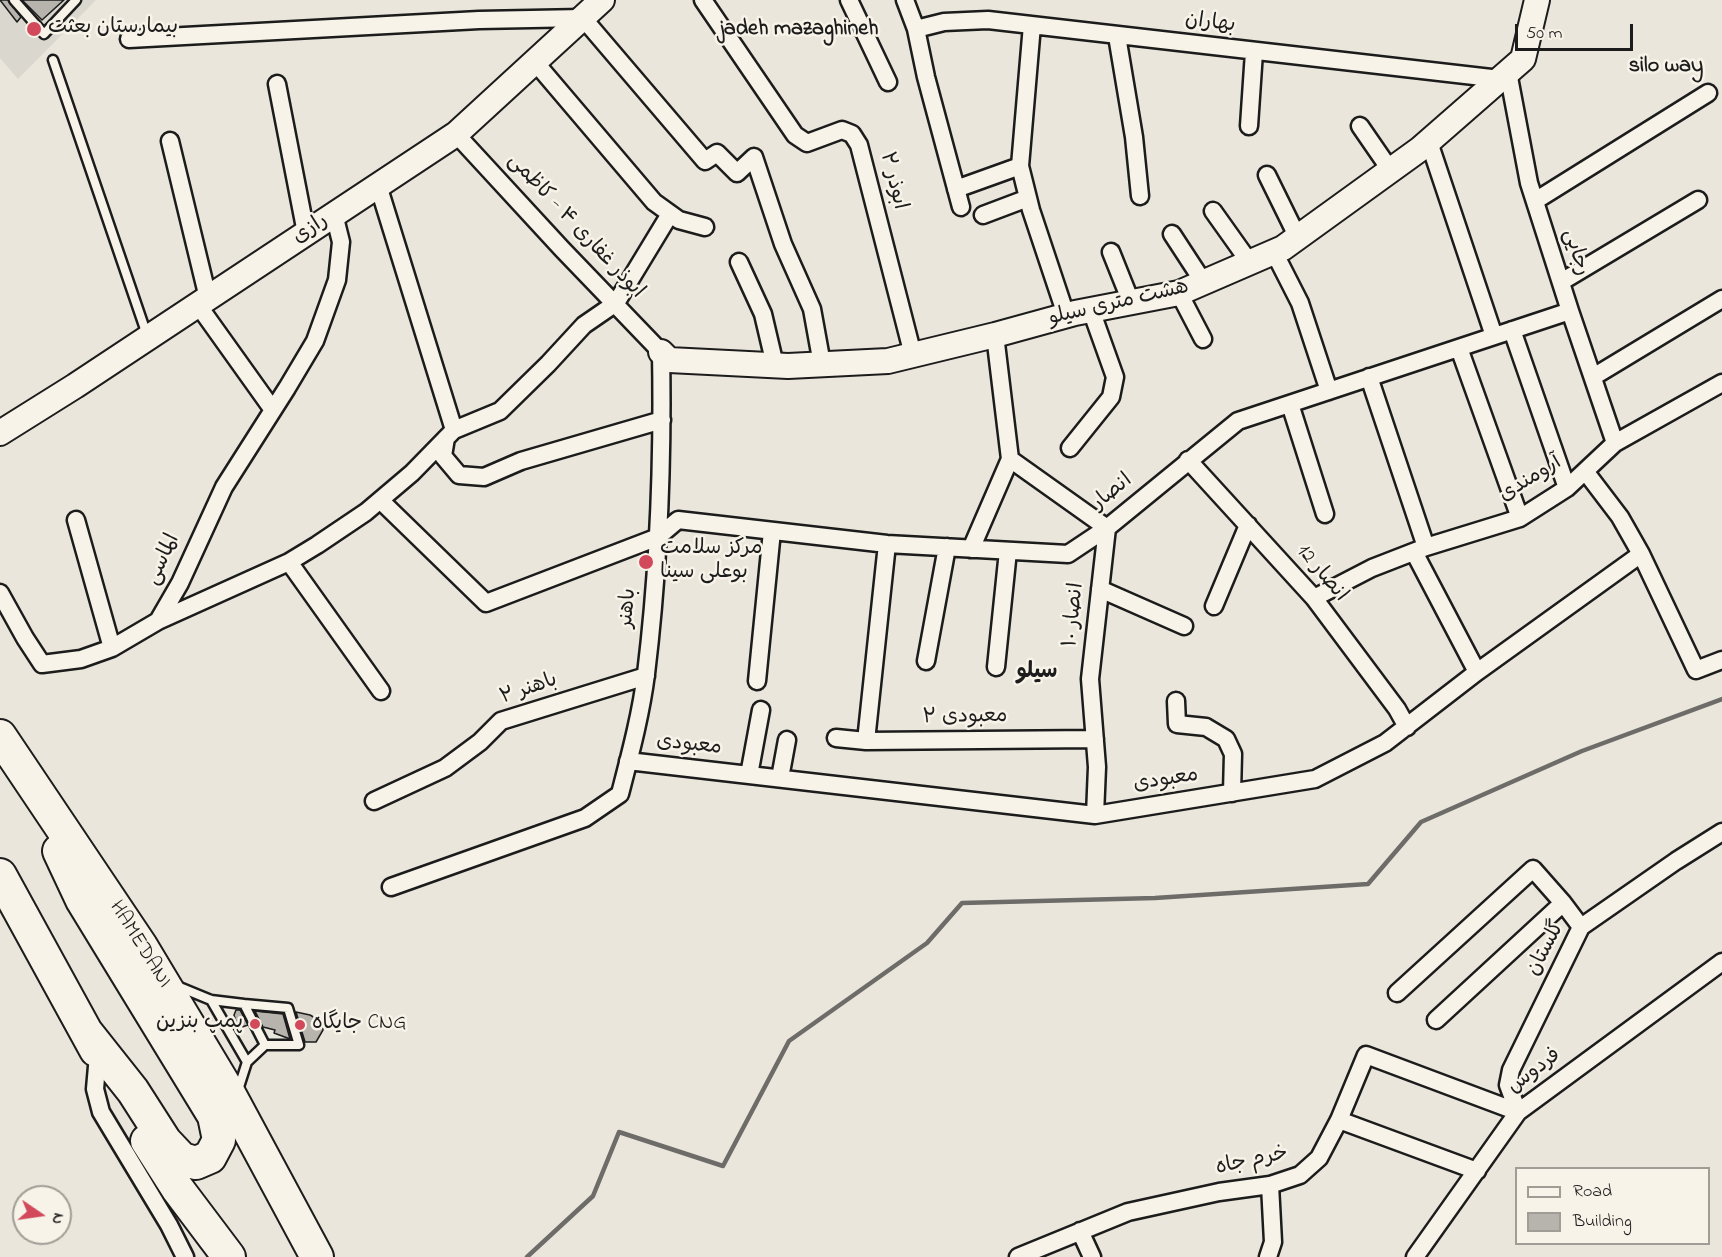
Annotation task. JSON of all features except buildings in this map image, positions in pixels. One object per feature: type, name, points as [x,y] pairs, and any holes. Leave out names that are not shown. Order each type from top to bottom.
[{"type":"highway","name":"HAMEDANI","points":[[0,736],[135,936],[237,1108],[317,1257]]},
{"type":"highway","points":[[39,795],[59,853],[81,900],[214,1116],[219,1140],[210,1157],[196,1163],[182,1159],[165,1141],[133,1091],[93,1044]]},
{"type":"highway","points":[[0,875],[136,1123],[177,1188],[229,1257]]},
{"type":"street","name":"رازی","points":[[0,434],[456,134],[602,0]]},
{"type":"street","name":"ابوذر ۲","points":[[703,0],[795,135],[807,143],[842,130],[852,134],[860,145],[913,355]]},
{"type":"street","points":[[849,0],[888,82]]},
{"type":"street","points":[[905,0],[916,29],[961,207]]},
{"type":"street","name":"هشت متری سیلو","points":[[661,352],[669,360],[775,365],[888,361],[1066,315],[1179,293],[1204,283],[1274,252],[1298,237],[1429,142],[1522,59],[1537,0]]},
{"type":"street","points":[[129,39],[479,20],[583,18],[705,161],[717,153],[737,173],[754,157],[783,244],[812,309],[822,364]]},
{"type":"street","name":"بهاران","points":[[916,29],[944,22],[977,21],[1032,25],[1254,51],[1504,75]]},
{"type":"street","points":[[1032,25],[1020,166],[1066,315]]},
{"type":"street","points":[[1117,36],[1134,137],[1140,195]]},
{"type":"street","points":[[1249,126],[1254,51]]},
{"type":"street","points":[[535,62],[654,202],[679,220],[705,227]]},
{"type":"street","name":"رجایی","points":[[1504,75],[1529,183],[1615,442]]},
{"type":"street","points":[[277,84],[306,233]]},
{"type":"street","points":[[1535,201],[1708,93]]},
{"type":"street","points":[[1360,126],[1391,171]]},
{"type":"street","name":"ابوذر غفاری ۴ - کاظمی","points":[[456,134],[661,352]]},
{"type":"street","points":[[170,141],[203,301],[273,410]]},
{"type":"street","points":[[1429,142],[1494,336]]},
{"type":"street","points":[[956,189],[1020,166]]},
{"type":"street","points":[[1267,175],[1298,237]]},
{"type":"street","points":[[378,185],[450,434],[443,456],[459,475],[484,477],[521,461],[662,420]]},
{"type":"street","points":[[983,215],[1028,198]]},
{"type":"street","points":[[1561,282],[1698,200]]},
{"type":"street","points":[[1213,211],[1250,262]]},
{"type":"street","name":"الماسی","points":[[0,592],[42,664],[81,659],[112,648],[158,621],[180,583],[224,486],[315,341],[337,280],[341,242],[334,214]]},
{"type":"street","points":[[158,621],[289,562],[324,541],[380,501],[412,473],[450,434],[500,411],[584,325],[616,303],[670,214]]},
{"type":"street","points":[[1172,234],[1204,283]]},
{"type":"street","points":[[1111,252],[1131,302]]},
{"type":"street","points":[[1274,252],[1300,303],[1329,391]]},
{"type":"street","points":[[739,262],[763,314],[775,365]]},
{"type":"street","points":[[1179,293],[1203,339]]},
{"type":"street","points":[[1593,377],[1722,299]]},
{"type":"street","points":[[1070,448],[1111,397],[1115,378],[1091,310]]},
{"type":"street","name":"انصار","points":[[380,501],[486,603],[658,537],[678,520],[887,544],[1068,554],[1107,528],[1238,421],[1570,311]]},
{"type":"street","points":[[1512,330],[1567,488]]},
{"type":"street","points":[[971,549],[1010,459],[994,335]]},
{"type":"street","points":[[1459,348],[1520,518]]},
{"type":"street","name":"باهنر","points":[[391,887],[585,818],[620,794],[646,676],[658,537],[662,420],[661,352]]},
{"type":"street","points":[[1370,377],[1420,550],[1477,672]]},
{"type":"street","name":"آرومندی","points":[[1314,598],[1372,568],[1520,518],[1567,488],[1615,442],[1722,383]]},
{"type":"street","points":[[1290,404],[1325,514]]},
{"type":"street","points":[[1010,459],[1107,528]]},
{"type":"street","name":"انصار 12","points":[[1188,460],[1314,598],[1397,709],[1407,727]]},
{"type":"street","points":[[1585,471],[1620,517],[1641,554],[1696,670],[1722,660]]},
{"type":"street","points":[[76,520],[112,648]]},
{"type":"street","points":[[1214,606],[1248,525]]},
{"type":"street","name":"انصار ۱۰","points":[[1095,815],[1097,767],[1090,679],[1107,528]]},
{"type":"street","points":[[757,681],[772,531]]},
{"type":"street","points":[[866,741],[887,544]]},
{"type":"street","points":[[926,661],[947,547]]},
{"type":"street","points":[[996,667],[1008,551]]},
{"type":"street","name":"معبودی","points":[[628,761],[1095,815],[1315,779],[1385,744],[1477,672],[1641,554]]},
{"type":"street","points":[[289,562],[381,691]]},
{"type":"street","points":[[1100,589],[1184,626]]},
{"type":"street","name":"باهنر ۲","points":[[374,801],[445,768],[480,742],[501,721],[646,676]]},
{"type":"street","points":[[1176,700],[1177,724],[1206,727],[1226,739],[1233,754],[1232,793]]},
{"type":"street","points":[[749,775],[760,710]]},
{"type":"street","name":"معبودی ۲","points":[[836,738],[866,741],[1095,739]]},
{"type":"street","points":[[780,778],[787,740]]},
{"type":"street","name":"گلستان","points":[[1518,1112],[1508,1085],[1511,1070],[1581,927],[1722,832]]},
{"type":"street","points":[[1397,993],[1533,869],[1581,927]]},
{"type":"street","points":[[1436,1020],[1563,903]]},
{"type":"street","name":"فردوس","points":[[1415,1257],[1518,1112],[1722,962]]},
{"type":"street","points":[[93,1044],[95,1089],[101,1112],[170,1226],[185,1257]]},
{"type":"street","name":"خرم جاه","points":[[1017,1257],[1128,1212],[1219,1192],[1270,1185],[1300,1175],[1319,1158],[1339,1120],[1366,1055],[1518,1112]]},
{"type":"street","points":[[1339,1120],[1477,1171]]},
{"type":"street","points":[[1268,1257],[1273,1242],[1270,1185]]},
{"type":"street","points":[[1080,1231],[1092,1257]]},
{"type":"lane","points":[[14,0],[44,34],[76,0]]},
{"type":"lane","points":[[53,60],[148,338]]},
{"type":"lane","points":[[158,974],[184,989],[211,1000],[288,1008],[299,1045],[265,1045],[247,1062],[238,1086],[237,1108]]},
{"type":"lane","points":[[211,1000],[247,1062]]},
{"type":"lane","points":[[244,1004],[265,1045]]},
{"type":"shaded area","name":"بیمارستان بعثت","points":[[0,0],[96,0],[18,79],[0,58]]},
{"type":"waterway","points":[[527,1257],[593,1196],[619,1132],[723,1166],[789,1041],[927,943],[962,903],[1155,898],[1368,884],[1421,822],[1582,751],[1722,699]]},
{"type":"place","name":"بیمارستان بعثت","points":[[34,29]]},
{"type":"place","name":"مرکز سلامت بوعلی سینا","points":[[646,562]]},
{"type":"place","name":"پمپ بنزین","points":[[255,1024]]},
{"type":"place","name":"جایگاه CNG","points":[[300,1025]]},
{"type":"district","name":"jadeh mazaghineh","points":[[799,30]]},
{"type":"district","name":"silo way","points":[[1666,67]]},
{"type":"district","name":"سیلو","points":[[1037,673]]}]
